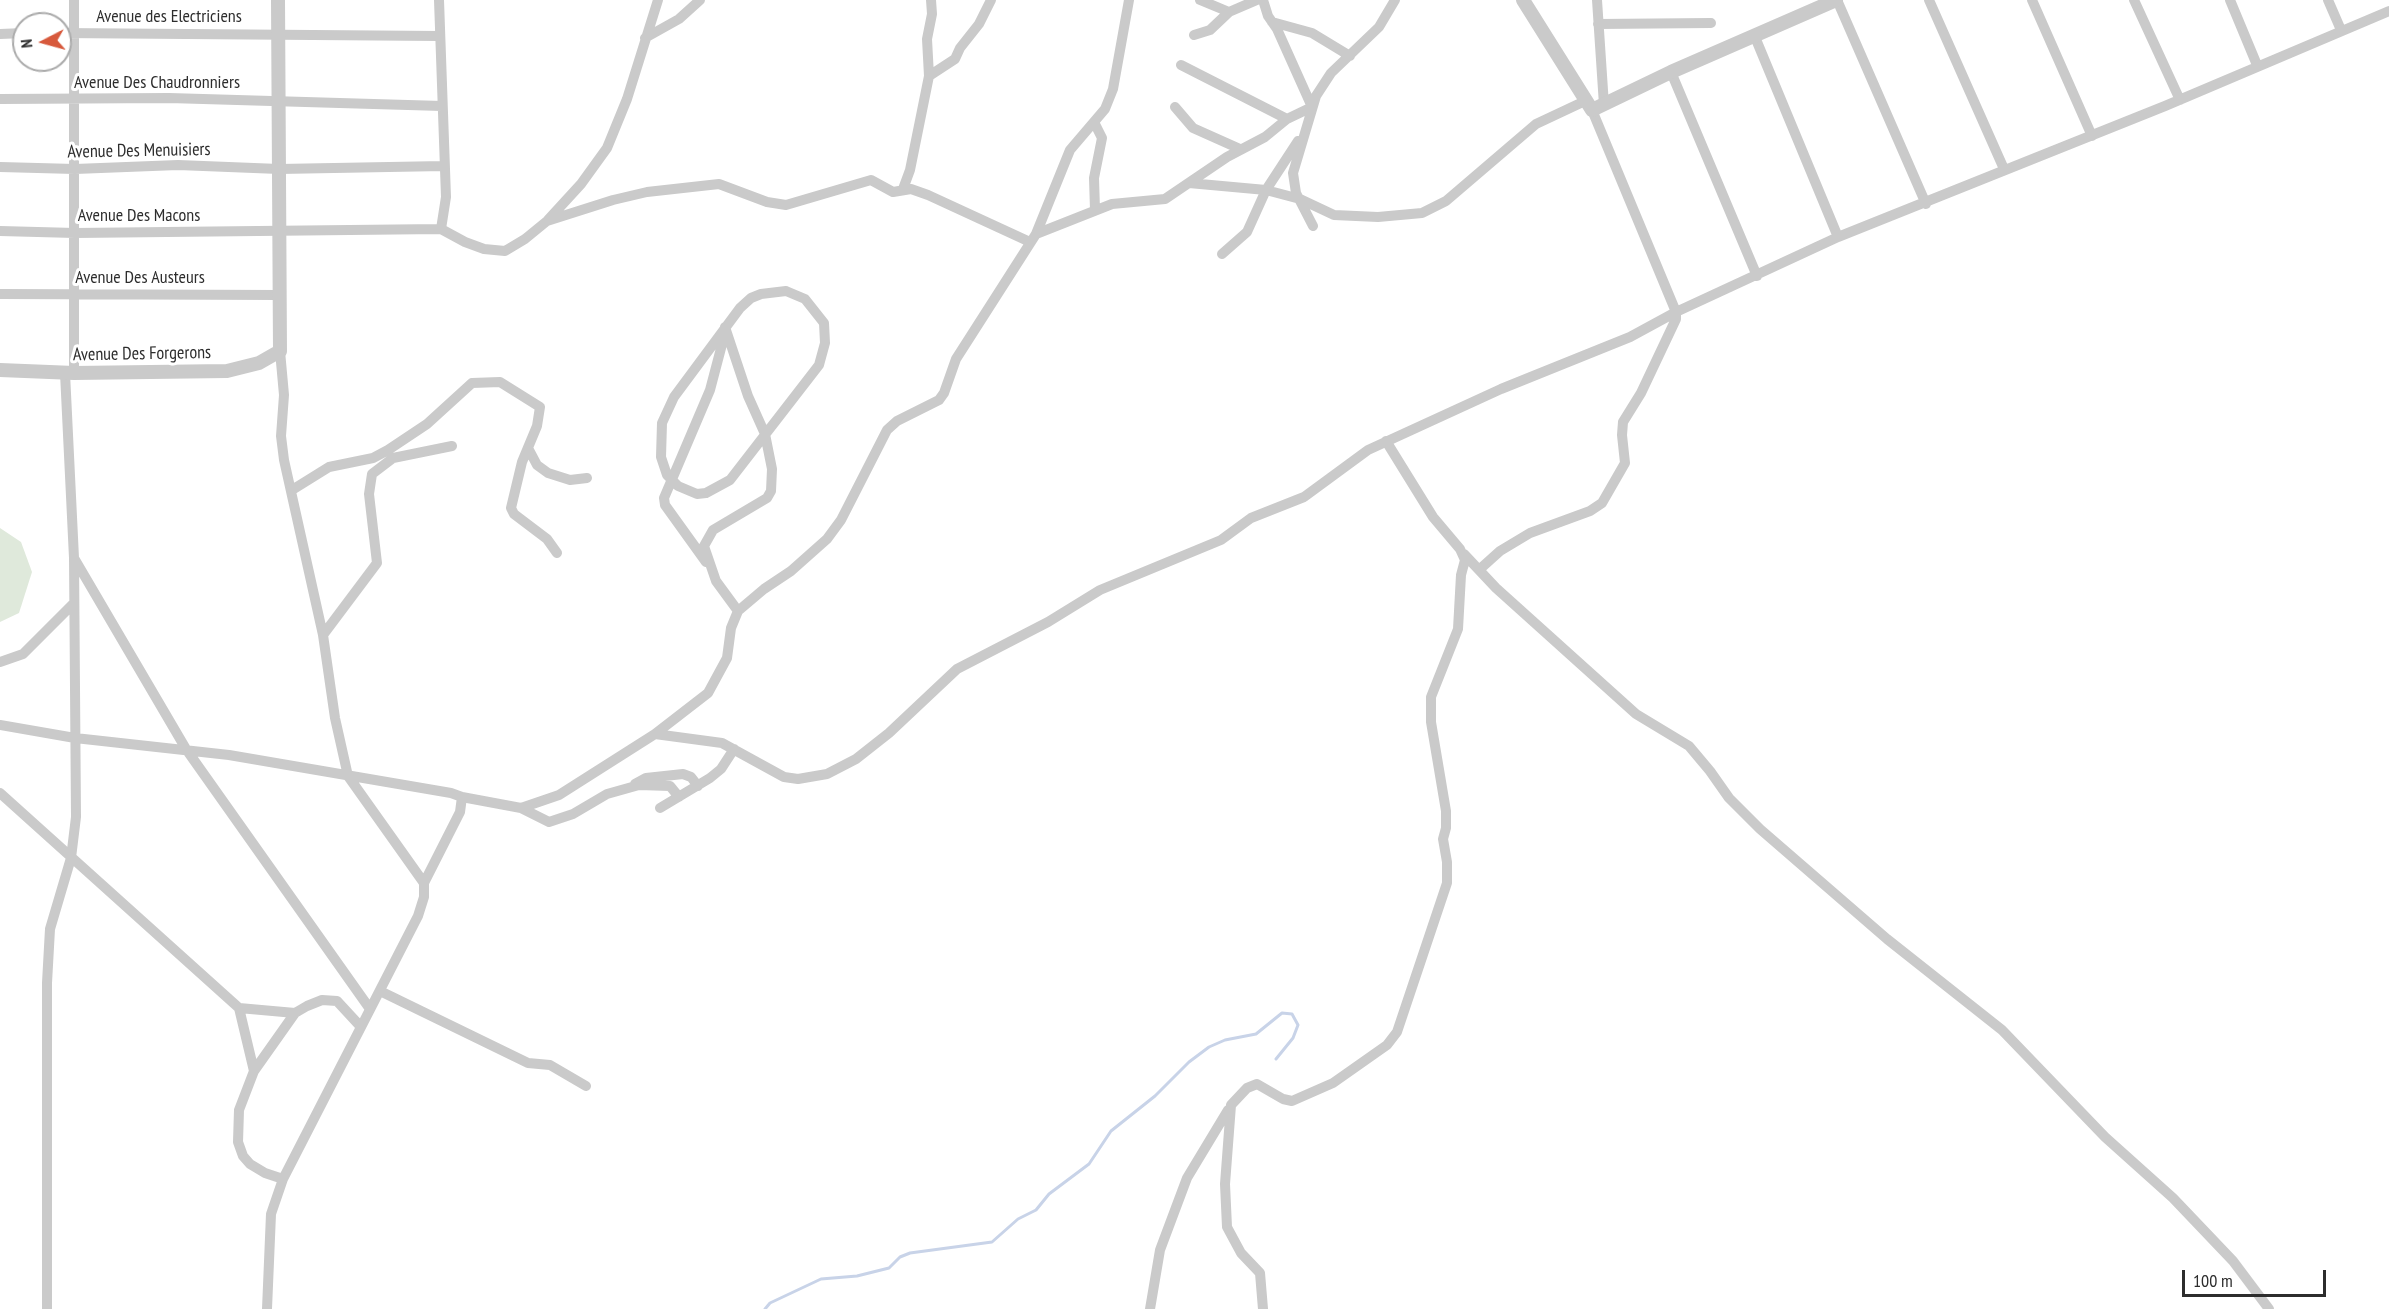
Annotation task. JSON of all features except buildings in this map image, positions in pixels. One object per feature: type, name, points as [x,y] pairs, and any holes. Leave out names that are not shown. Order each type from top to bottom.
[{"type":"street","points":[[47,1309],[47,982],[50,929],[71,858],[75,817],[74,558],[70,373],[75,233],[74,0]]},
{"type":"street","points":[[267,1309],[271,1214],[283,1179],[418,916],[424,897],[423,882],[348,776],[335,718],[323,635],[282,446],[284,395],[280,351],[278,0]]},
{"type":"street","points":[[439,0],[446,197],[441,229],[484,249],[505,251],[525,240],[547,221],[581,184],[607,148],[627,99],[658,0]]},
{"type":"street","points":[[645,38],[679,19],[700,0]]},
{"type":"street","points":[[903,189],[910,170],[929,76],[927,39],[932,14],[931,0]]},
{"type":"street","points":[[929,76],[955,59],[960,48],[979,24],[991,0]]},
{"type":"street","points":[[521,808],[559,795],[655,734],[708,693],[728,658],[731,628],[738,611],[764,589],[791,571],[827,539],[841,520],[887,430],[897,421],[939,400],[956,359],[1033,238],[1070,150],[1095,124],[1105,109],[1113,88],[1129,0]]},
{"type":"street","points":[[1200,0],[1229,12]]},
{"type":"street","points":[[1194,35],[1215,27],[1229,12],[1257,0]]},
{"type":"street","points":[[1263,0],[1312,107]]},
{"type":"street","points":[[1313,226],[1296,193],[1293,173],[1312,107],[1323,84],[1379,27],[1395,0]]},
{"type":"street","points":[[1480,569],[1500,551],[1530,533],[1590,512],[1602,503],[1625,463],[1623,422],[1641,393],[1669,336],[1676,312],[1593,105],[1523,0]]},
{"type":"street","points":[[1593,105],[1598,24],[1597,0]]},
{"type":"street","points":[[1189,183],[1266,190],[1300,199],[1334,214],[1378,217],[1422,213],[1446,201],[1536,124],[1593,105],[1837,0],[1926,204]]},
{"type":"street","points":[[1929,0],[2004,169]]},
{"type":"street","points":[[2032,0],[2092,136]]},
{"type":"street","points":[[2134,0],[2180,100]]},
{"type":"street","points":[[2230,0],[2257,64]]},
{"type":"street","points":[[2328,0],[2341,30]]},
{"type":"street","points":[[655,734],[722,743],[784,777],[814,777],[841,768],[889,733],[957,669],[1048,622],[1100,590],[1221,540],[1251,518],[1304,496],[1352,460],[1386,441],[1592,350],[1629,337],[1676,312],[1838,237],[1926,204],[2004,169],[2180,100],[2257,64],[2389,11]]},
{"type":"street","points":[[1272,22],[1312,33],[1350,56]]},
{"type":"street","points":[[1598,24],[1711,23]]},
{"type":"street","name":"Avenue des Electriciens","points":[[74,33],[439,36]]},
{"type":"street","points":[[1755,37],[1838,237]]},
{"type":"street","points":[[1181,65],[1287,119]]},
{"type":"street","points":[[1671,72],[1757,276]]},
{"type":"street","name":"Avenue Des Chaudronniers","points":[[0,99],[278,100],[442,106]]},
{"type":"street","points":[[1175,107],[1193,128],[1240,149]]},
{"type":"street","points":[[547,221],[613,200],[696,185],[719,184],[767,202],[786,205],[864,181],[878,182],[893,192],[911,189],[1033,238],[1112,204],[1165,199],[1240,149],[1265,137],[1287,119],[1312,107]]},
{"type":"street","points":[[1095,124],[1102,138],[1094,178],[1095,210]]},
{"type":"street","points":[[1222,254],[1246,232],[1266,190],[1306,128]]},
{"type":"street","name":"Avenue Des Menuisiers","points":[[0,166],[75,170],[178,165],[279,169],[444,166]]},
{"type":"street","name":"Avenue Des Macons","points":[[0,231],[75,233],[441,229]]},
{"type":"street","points":[[773,292],[797,294],[814,308],[824,323],[825,349],[819,365],[765,434],[734,475],[714,491],[697,494],[673,481],[663,467],[662,423],[674,398],[724,327],[751,298],[773,292]]},
{"type":"street","name":"Avenue Des Austeurs","points":[[0,294],[280,295]]},
{"type":"street","points":[[724,327],[724,345],[715,378],[664,498],[665,505],[738,611]]},
{"type":"street","points":[[710,568],[704,546],[713,530],[761,503],[771,491],[772,469],[765,434],[748,396],[724,327]]},
{"type":"street","name":"Avenue Des Forgerons","points":[[0,370],[70,373],[227,371],[259,363],[280,351]]},
{"type":"street","points":[[292,490],[329,467],[373,458],[388,450],[427,424],[466,386],[479,381],[500,382],[518,395],[538,404],[539,419],[512,497],[512,511],[547,539],[557,553]]},
{"type":"street","points":[[1386,441],[1433,517],[1496,588],[1636,714],[1689,746],[1710,771],[1728,798],[1760,829],[1887,939],[2002,1030],[2105,1137],[2173,1198],[2221,1248],[2241,1270],[2269,1309]]},
{"type":"street","points":[[323,635],[378,563],[369,494],[372,474],[393,458],[452,447]]},
{"type":"street","points":[[528,448],[530,457],[548,473],[570,480],[586,478]]},
{"type":"street","points":[[1150,1309],[1160,1250],[1187,1178],[1231,1105],[1247,1088],[1257,1084],[1288,1101],[1333,1083],[1387,1045],[1397,1032],[1447,883],[1447,862],[1443,839],[1446,828],[1446,811],[1431,722],[1431,697],[1458,629],[1464,554]]},
{"type":"street","points":[[74,558],[186,749],[370,1010]]},
{"type":"street","points":[[0,662],[23,654],[74,603]]},
{"type":"street","points":[[0,725],[75,738],[186,749],[451,793],[521,808],[543,820],[555,821],[573,814],[607,794],[632,787],[670,786],[678,797]]},
{"type":"street","points":[[660,808],[698,786],[721,769],[734,749]]},
{"type":"street","points":[[632,787],[646,778],[683,774],[691,777],[698,786]]},
{"type":"street","points":[[0,793],[239,1008],[254,1071]]},
{"type":"street","points":[[423,882],[460,812],[462,797]]},
{"type":"street","points":[[380,991],[528,1063],[550,1065],[586,1086]]},
{"type":"street","points":[[283,1179],[265,1173],[250,1164],[243,1156],[238,1142],[239,1110],[254,1071],[296,1013],[322,1000],[337,1001],[361,1027]]},
{"type":"street","points":[[239,1008],[296,1013]]},
{"type":"street","points":[[1231,1105],[1225,1192],[1227,1227],[1241,1253],[1260,1274],[1263,1309]]},
{"type":"green space","points":[[0,528],[21,542],[32,572],[19,613],[0,622]]},
{"type":"waterway","points":[[765,1309],[770,1303],[821,1279],[857,1276],[889,1268],[900,1257],[910,1253],[992,1242],[1018,1219],[1036,1210],[1049,1194],[1089,1164],[1111,1131],[1155,1096],[1189,1062],[1209,1047],[1225,1040],[1256,1034],[1282,1013],[1292,1014],[1298,1025],[1293,1038],[1276,1059]]}]
